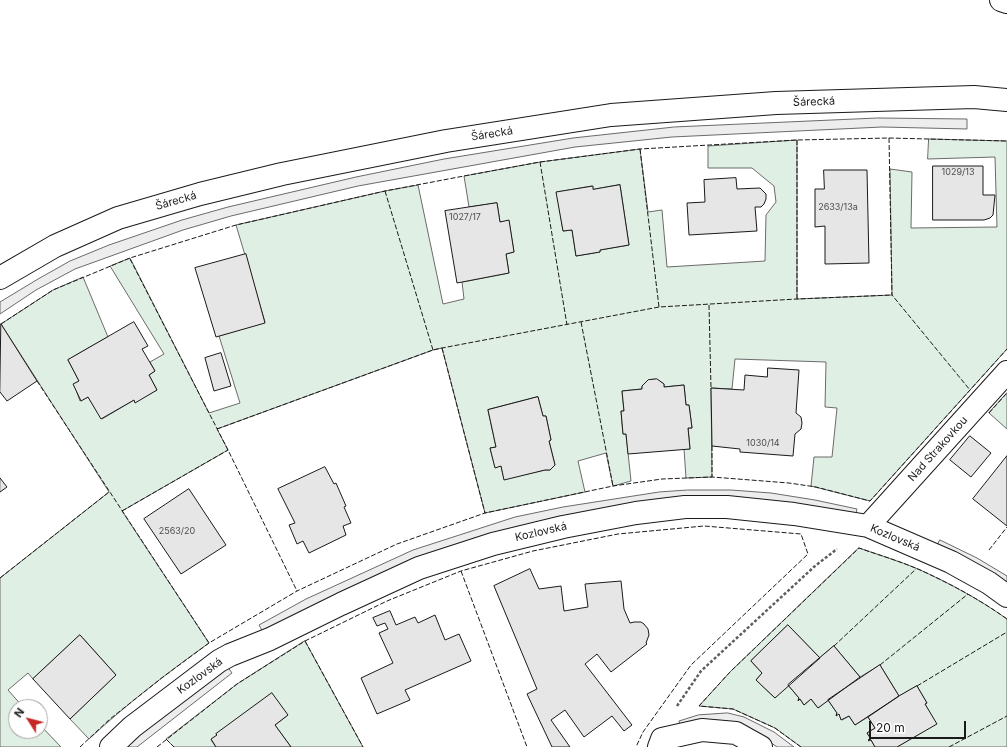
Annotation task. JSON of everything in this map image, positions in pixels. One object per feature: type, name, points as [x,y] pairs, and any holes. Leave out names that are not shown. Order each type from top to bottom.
[{"type":"street","points":[[1001,0],[1007,2]]},
{"type":"street","name":"Šárecká","points":[[0,278],[55,246],[118,218],[200,194],[282,174],[446,141],[611,115],[768,104],[974,97],[1007,100]]},
{"type":"street","name":"Nad Strakovkou","points":[[868,526],[1007,372]]},
{"type":"street","name":"Kozlovská","points":[[111,747],[132,727],[219,661],[270,639],[418,568],[493,544],[563,527],[636,513],[685,507],[727,507],[794,514],[868,526],[951,562],[989,583],[1007,596]]},
{"type":"street","points":[[659,747],[662,739],[702,730],[736,733],[760,747]]},
{"type":"path","points":[[701,671],[816,566]]},
{"type":"green space","points":[[929,139],[1007,141],[1007,349],[870,501],[811,486],[814,457],[832,457],[837,408],[825,407],[826,362],[735,359],[732,389],[711,388],[712,477],[686,478],[684,449],[690,449],[688,428],[692,428],[689,405],[686,405],[684,385],[664,387],[664,384],[653,379],[645,383],[642,386],[642,389],[622,391],[624,411],[621,411],[623,434],[626,434],[631,481],[613,486],[606,453],[578,461],[585,492],[485,513],[442,348],[433,350],[217,429],[228,450],[122,511],[209,643],[118,713],[89,739],[70,719],[116,675],[80,635],[33,679],[28,673],[8,690],[16,699],[8,699],[8,739],[48,739],[48,733],[61,747],[0,747],[0,578],[109,492],[1,324],[53,290],[83,277],[108,337],[68,360],[79,381],[74,384],[80,401],[88,397],[102,419],[134,400],[135,402],[157,390],[149,375],[155,371],[150,362],[164,354],[110,266],[130,258],[209,413],[240,403],[219,336],[265,322],[236,225],[385,191],[418,185],[443,304],[464,299],[462,282],[509,273],[506,254],[514,252],[509,221],[500,222],[497,203],[469,207],[464,176],[540,162],[640,149],[648,212],[662,210],[667,267],[765,261],[766,215],[776,202],[774,186],[752,168],[708,168],[708,146],[797,140],[797,299],[892,295],[890,169],[912,172],[911,228],[997,227],[995,157],[928,159]],"holes":[[[620,185],[629,245],[576,256],[572,230],[563,231],[557,192],[592,186],[593,189]],[[538,397],[543,416],[546,416],[551,440],[549,441],[555,465],[550,470],[504,479],[501,466],[495,467],[490,448],[496,447],[488,410]]]},
{"type":"green space","points":[[1007,393],[1007,429],[989,413]]},
{"type":"green space","points":[[859,548],[904,563],[930,574],[975,598],[1007,619],[1007,747],[897,747],[936,724],[925,704],[927,703],[917,686],[899,696],[880,665],[860,677],[834,646],[820,658],[788,625],[751,661],[762,673],[756,680],[775,698],[788,685],[799,698],[798,700],[800,699],[804,705],[811,699],[818,708],[828,700],[837,713],[836,715],[839,714],[842,720],[849,716],[855,725],[868,717],[875,728],[867,733],[871,739],[868,741],[871,740],[875,747],[801,747],[775,728],[733,709],[699,706],[730,672]]},
{"type":"green space","points":[[305,641],[363,747],[291,747],[275,725],[288,715],[216,734],[217,735],[211,740],[216,747],[174,747],[166,739],[237,684]]},
{"type":"shaded area","points":[[878,118],[967,119],[967,129],[882,127],[672,137],[575,147],[358,186],[231,216],[183,230],[75,269],[36,290],[0,314],[0,302],[70,261],[109,245],[182,220],[228,207],[356,177],[444,159],[573,138],[674,127]]},
{"type":"shaded area","points":[[731,490],[771,493],[857,509],[855,519],[781,505],[542,522],[264,634],[259,625],[306,599],[413,550],[515,517],[563,507],[659,492]]},
{"type":"shaded area","points":[[940,540],[977,558],[1007,576],[1007,587],[936,549]]},
{"type":"shaded area","points":[[227,666],[232,673],[137,747],[123,747]]},
{"type":"shaded area","points":[[728,713],[744,717],[774,732],[794,747],[777,747],[770,742],[681,730],[679,721],[698,715]]},
{"type":"building","points":[[933,166],[983,166],[983,195],[995,195],[993,215],[984,220],[933,220]]},
{"type":"building","points":[[824,170],[867,170],[869,263],[825,264],[825,226],[815,227],[815,189],[824,189]]},
{"type":"building","points":[[736,178],[737,189],[760,188],[766,194],[764,204],[761,207],[755,207],[757,231],[689,235],[687,203],[705,202],[704,180]]},
{"type":"building","points":[[620,185],[629,245],[576,256],[572,230],[563,231],[556,192],[593,186],[593,189]]},
{"type":"building","points":[[497,203],[500,222],[509,220],[514,252],[506,254],[509,273],[457,283],[445,211]]},
{"type":"building","points":[[246,254],[265,323],[216,337],[195,268]]},
{"type":"building","points":[[134,322],[148,346],[142,349],[155,371],[149,375],[157,390],[135,403],[134,400],[101,419],[88,397],[81,401],[73,384],[79,381],[68,360]]},
{"type":"building","points":[[1,324],[37,381],[7,401],[0,392]]},
{"type":"building","points":[[221,353],[231,386],[214,391],[205,358]]},
{"type":"building","points":[[768,368],[799,370],[796,413],[801,417],[802,423],[801,429],[795,434],[793,456],[740,452],[740,449],[712,446],[711,388],[744,390],[745,375],[767,377]]},
{"type":"building","points":[[657,379],[664,384],[664,387],[684,385],[686,405],[689,405],[692,428],[688,428],[690,449],[628,454],[626,434],[623,434],[621,411],[624,411],[622,391],[642,389],[642,386],[648,380]]},
{"type":"building","points":[[538,397],[543,416],[546,416],[551,440],[549,441],[555,465],[550,470],[504,480],[501,466],[495,468],[490,448],[496,447],[488,410]]},
{"type":"building","points":[[970,436],[991,453],[971,477],[950,460]]},
{"type":"building","points":[[1007,456],[1007,526],[973,499]]},
{"type":"building","points":[[325,467],[334,484],[336,483],[346,506],[344,507],[351,523],[343,526],[346,535],[309,553],[303,541],[297,544],[289,525],[295,523],[278,489]]},
{"type":"building","points":[[0,478],[7,487],[0,492]]},
{"type":"building","points":[[189,489],[226,545],[181,574],[144,519]]},
{"type":"building","points":[[530,569],[539,589],[561,586],[564,611],[588,607],[585,584],[621,581],[624,609],[630,623],[641,622],[648,629],[649,635],[647,644],[611,672],[597,654],[585,664],[632,725],[624,731],[612,716],[584,737],[565,710],[551,720],[570,747],[552,747],[527,694],[537,689],[494,586]]},
{"type":"building","points":[[390,611],[396,625],[415,617],[418,623],[435,615],[445,640],[459,634],[471,661],[405,690],[410,700],[377,714],[361,678],[393,663],[379,633],[388,629],[385,623],[377,626],[373,618]]},
{"type":"building","points":[[788,625],[820,658],[775,698],[756,680],[762,673],[751,661]]},
{"type":"building","points":[[80,635],[116,675],[70,719],[33,679]]},
{"type":"building","points":[[834,646],[860,677],[818,708],[811,699],[804,705],[800,699],[798,701],[799,698],[788,685]]},
{"type":"building","points":[[880,665],[899,696],[855,725],[849,716],[841,720],[839,714],[836,716],[837,713],[828,700]]},
{"type":"building","points":[[917,686],[927,703],[925,704],[937,724],[897,747],[875,747],[871,740],[868,740],[871,739],[867,733],[875,728],[868,717]]},
{"type":"building","points":[[272,693],[288,715],[275,725],[291,747],[216,747],[211,739],[217,735],[216,734]]},
{"type":"fence","points":[[889,138],[892,295],[970,390]]},
{"type":"fence","points":[[1,324],[53,290],[130,258],[236,225],[385,191],[540,162],[640,149],[797,140],[889,138],[1007,141]]},
{"type":"fence","points":[[797,140],[797,299]]},
{"type":"fence","points":[[640,149],[659,307]]},
{"type":"fence","points":[[540,162],[567,325]]},
{"type":"fence","points":[[385,191],[433,350]]},
{"type":"fence","points":[[130,259],[228,450],[297,591]]},
{"type":"fence","points":[[217,429],[442,348],[659,307],[892,295]]},
{"type":"fence","points":[[709,305],[711,388]]},
{"type":"fence","points":[[581,322],[613,486]]},
{"type":"fence","points":[[442,348],[485,513]]},
{"type":"fence","points":[[80,747],[110,719],[209,643],[297,591],[397,544],[485,513],[613,486],[662,479],[712,477],[789,483],[816,487],[870,501],[1007,349]]},
{"type":"fence","points":[[37,381],[209,643]]},
{"type":"fence","points":[[989,413],[1007,393]]},
{"type":"fence","points":[[712,446],[712,477]]},
{"type":"fence","points":[[122,511],[228,450]]},
{"type":"fence","points":[[0,578],[109,492]]},
{"type":"fence","points":[[157,747],[237,684],[305,641],[387,601],[461,571],[533,551],[618,534],[704,526],[801,534],[808,554],[691,665],[643,732],[636,747]]},
{"type":"fence","points":[[989,550],[1007,527]]},
{"type":"fence","points":[[801,747],[775,728],[733,709],[699,706],[730,672],[859,548],[904,563],[930,574],[975,598],[1007,619]]},
{"type":"fence","points":[[834,646],[916,569]]},
{"type":"fence","points":[[461,571],[527,747]]},
{"type":"fence","points":[[880,665],[968,594]]},
{"type":"fence","points":[[917,686],[1007,632]]},
{"type":"fence","points":[[305,641],[363,747]]},
{"type":"fence","points":[[949,747],[1007,716]]},
{"type":"fence","points":[[166,739],[174,747]]}]
